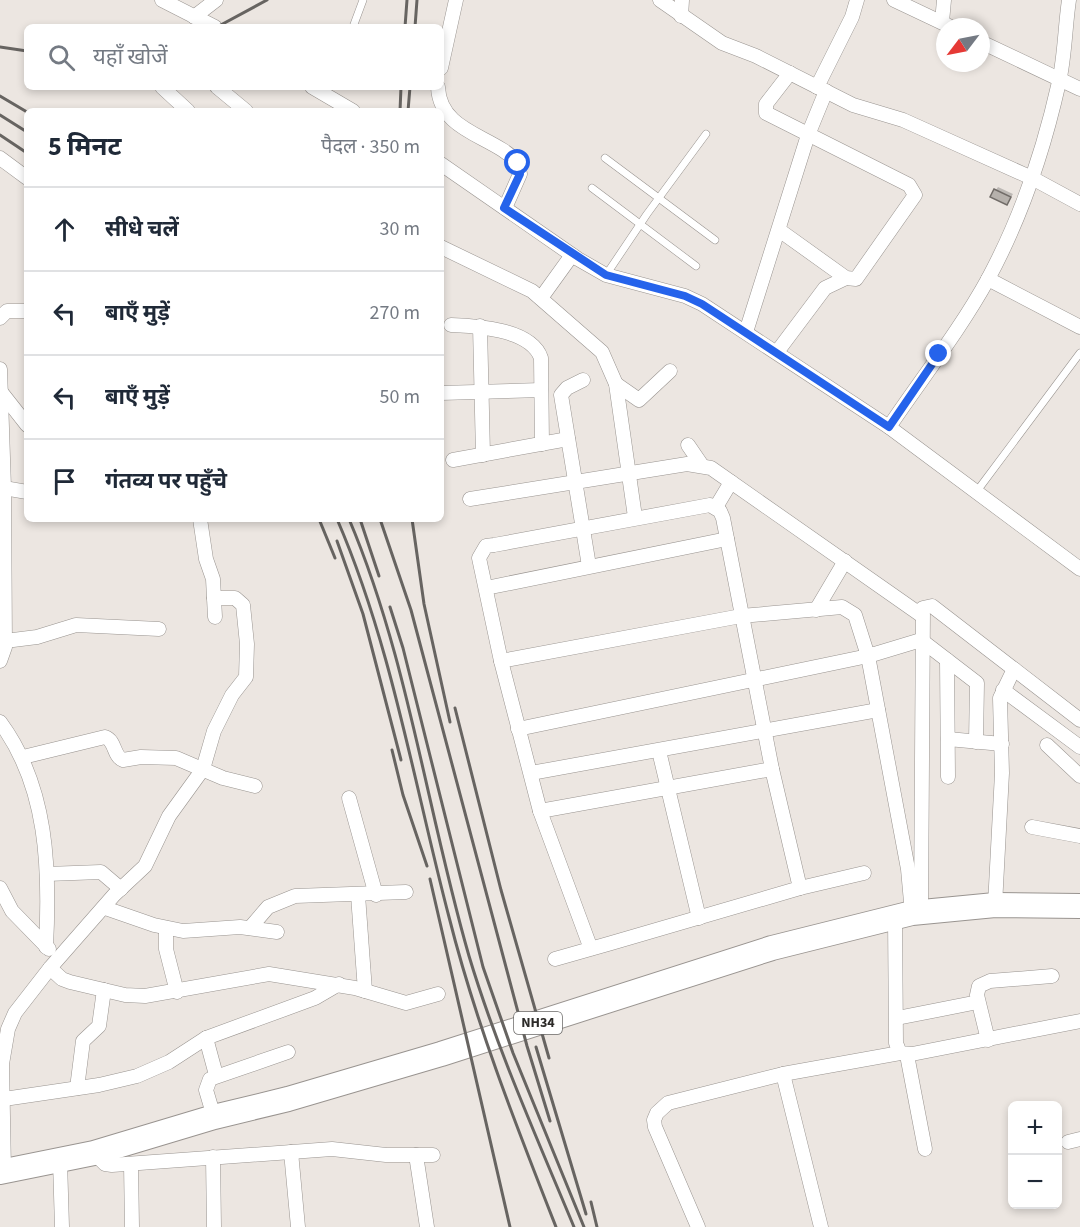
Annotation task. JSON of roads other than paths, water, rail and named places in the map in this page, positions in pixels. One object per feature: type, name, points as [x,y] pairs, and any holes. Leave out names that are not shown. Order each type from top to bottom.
[{"type":"highway","name":"NH34","points":[[2,1172],[94,1153],[214,1117],[288,1099],[441,1054],[772,948],[910,914],[996,905],[1080,906]]},
{"type":"street","points":[[162,0],[209,24]]},
{"type":"street","points":[[194,17],[216,0]]},
{"type":"street","points":[[444,54],[456,0]]},
{"type":"street","points":[[660,0],[712,38],[864,110],[903,120],[1032,178],[1080,204]]},
{"type":"street","points":[[681,16],[682,0]]},
{"type":"street","points":[[746,332],[821,89],[857,0]]},
{"type":"street","points":[[894,0],[936,20]]},
{"type":"street","points":[[944,0],[945,18]]},
{"type":"street","points":[[889,427],[987,279],[1032,178],[1059,80],[1069,0]]},
{"type":"street","points":[[990,46],[1080,89]]},
{"type":"street","points":[[779,230],[852,280],[859,277],[915,195],[914,190],[766,113],[766,104],[790,73]]},
{"type":"street","points":[[165,90],[185,108]]},
{"type":"street","points":[[221,90],[242,108]]},
{"type":"street","points":[[439,90],[441,102],[453,120],[518,163],[520,174],[504,208]]},
{"type":"street","points":[[329,92],[329,108]]},
{"type":"street","points":[[329,92],[349,108]]},
{"type":"street","points":[[0,159],[24,176]]},
{"type":"street","points":[[444,166],[572,255],[606,275],[685,296],[746,332],[889,427],[1080,569]]},
{"type":"street","points":[[444,248],[516,282],[542,298],[602,352],[616,384],[635,517]]},
{"type":"street","points":[[542,298],[572,255]]},
{"type":"street","points":[[777,352],[825,288],[846,278]]},
{"type":"street","points":[[987,279],[1080,327]]},
{"type":"street","points":[[0,318],[7,311],[24,311]]},
{"type":"street","points":[[450,325],[480,326],[526,340],[536,347],[541,358],[542,444]]},
{"type":"street","points":[[480,326],[483,455]]},
{"type":"street","points":[[0,369],[4,488],[4,641],[0,661]]},
{"type":"street","points":[[616,384],[639,400],[670,371]]},
{"type":"street","points":[[583,380],[567,388],[561,395],[589,566]]},
{"type":"street","points":[[444,393],[541,390]]},
{"type":"street","points":[[1,392],[24,421]]},
{"type":"street","points":[[453,460],[568,439]]},
{"type":"street","points":[[688,446],[701,464],[731,482],[921,615]]},
{"type":"street","points":[[470,499],[687,464],[701,464]]},
{"type":"street","points":[[716,507],[731,482]]},
{"type":"street","points":[[4,488],[24,491]]},
{"type":"street","points":[[591,949],[540,811],[518,729],[479,558],[486,546],[635,517],[710,505],[716,507],[723,518],[771,769],[800,888]]},
{"type":"street","points":[[201,522],[215,616]]},
{"type":"street","points":[[486,588],[727,539]]},
{"type":"street","points":[[816,610],[845,561]]},
{"type":"street","points":[[2,1172],[3,1048],[15,1013],[54,964],[145,866],[169,816],[203,769],[214,731],[232,695],[246,677],[247,644],[243,605],[235,598],[214,598]]},
{"type":"street","points":[[925,1149],[904,1054],[896,1043],[910,914],[923,608],[932,606],[1080,720]]},
{"type":"street","points":[[501,661],[741,616],[842,608],[850,610],[855,615],[868,656],[908,869],[910,914]]},
{"type":"street","points":[[4,641],[37,637],[76,625],[159,629]]},
{"type":"street","points":[[518,729],[868,656],[921,640]]},
{"type":"street","points":[[921,640],[976,683],[976,742]]},
{"type":"street","points":[[947,660],[948,777]]},
{"type":"street","points":[[996,905],[1002,744],[1000,704],[1003,690],[1014,669]]},
{"type":"street","points":[[1003,690],[1080,747]]},
{"type":"street","points":[[531,773],[878,710]]},
{"type":"street","points":[[0,722],[23,757],[39,807],[47,873],[46,947]]},
{"type":"street","points":[[23,757],[105,737],[112,742],[118,756],[123,760],[141,757],[176,758],[223,778],[255,786]]},
{"type":"street","points":[[948,739],[1002,744]]},
{"type":"street","points":[[1047,745],[1080,776]]},
{"type":"street","points":[[659,751],[699,918]]},
{"type":"street","points":[[540,811],[771,769]]},
{"type":"street","points":[[349,798],[376,895]]},
{"type":"street","points":[[1032,827],[1080,836]]},
{"type":"street","points":[[47,873],[101,872],[122,889]]},
{"type":"street","points":[[555,959],[800,888],[864,873]]},
{"type":"street","points":[[0,888],[12,911],[46,947],[62,979],[104,990],[135,996],[177,992],[259,975],[339,984],[406,1004],[438,994]]},
{"type":"street","points":[[250,928],[268,907],[295,896],[376,895],[406,892]]},
{"type":"street","points":[[358,895],[365,991]]},
{"type":"street","points":[[105,908],[166,928],[193,932],[250,928],[278,932]]},
{"type":"street","points":[[166,928],[166,949],[177,992]]},
{"type":"street","points":[[988,1040],[978,1002],[977,990],[983,983],[1052,976]]},
{"type":"street","points":[[4,1099],[137,1076],[169,1062],[206,1038],[315,998],[339,984]]},
{"type":"street","points":[[77,1088],[83,1041],[99,1026],[104,990]]},
{"type":"street","points":[[897,1018],[978,1002]]},
{"type":"street","points":[[698,1227],[655,1127],[654,1120],[657,1113],[668,1103],[783,1074],[988,1040],[1080,1021]]},
{"type":"street","points":[[206,1038],[216,1075]]},
{"type":"street","points":[[214,1117],[206,1090],[210,1079],[216,1075],[288,1052]]},
{"type":"street","points":[[783,1074],[821,1227]]},
{"type":"street","points":[[94,1153],[105,1164],[332,1149],[386,1155],[433,1155]]},
{"type":"street","points":[[291,1152],[298,1227]]},
{"type":"street","points":[[416,1155],[427,1227]]},
{"type":"street","points":[[213,1157],[214,1227]]},
{"type":"street","points":[[60,1161],[62,1227]]},
{"type":"street","points":[[130,1164],[132,1227]]},
{"type":"lane","points":[[354,24],[363,0]]},
{"type":"lane","points":[[606,275],[706,134]]},
{"type":"lane","points":[[605,158],[715,240]]},
{"type":"lane","points":[[592,188],[696,266]]},
{"type":"lane","points":[[977,491],[1080,353]]},
{"type":"railway","points":[[223,24],[267,0]]},
{"type":"railway","points":[[405,24],[407,0]]},
{"type":"railway","points":[[415,24],[417,0]]},
{"type":"railway","points":[[0,47],[24,51]]},
{"type":"railway","points":[[400,108],[401,90]]},
{"type":"railway","points":[[408,108],[410,90]]},
{"type":"railway","points":[[0,96],[24,110]]},
{"type":"railway","points":[[0,115],[24,130]]},
{"type":"railway","points":[[0,135],[24,151]]},
{"type":"railway","points":[[320,522],[335,558]]},
{"type":"railway","points":[[338,522],[373,616],[471,996],[556,1227]]},
{"type":"railway","points":[[350,522],[387,626],[402,680],[454,901],[480,991],[532,1127],[574,1227]]},
{"type":"railway","points":[[361,522],[379,576]]},
{"type":"railway","points":[[381,522],[411,610],[527,1046],[550,1121]]},
{"type":"railway","points":[[412,522],[424,604],[450,722]]},
{"type":"railway","points":[[337,541],[363,614],[401,760]]},
{"type":"railway","points":[[390,607],[403,648],[483,967],[513,1053],[584,1227]]},
{"type":"railway","points":[[455,708],[501,890],[549,1058]]},
{"type":"railway","points":[[392,750],[403,795],[427,866]]},
{"type":"railway","points":[[430,879],[510,1227]]},
{"type":"railway","points":[[536,1047],[586,1214]]},
{"type":"railway","points":[[591,1202],[597,1227]]}]
